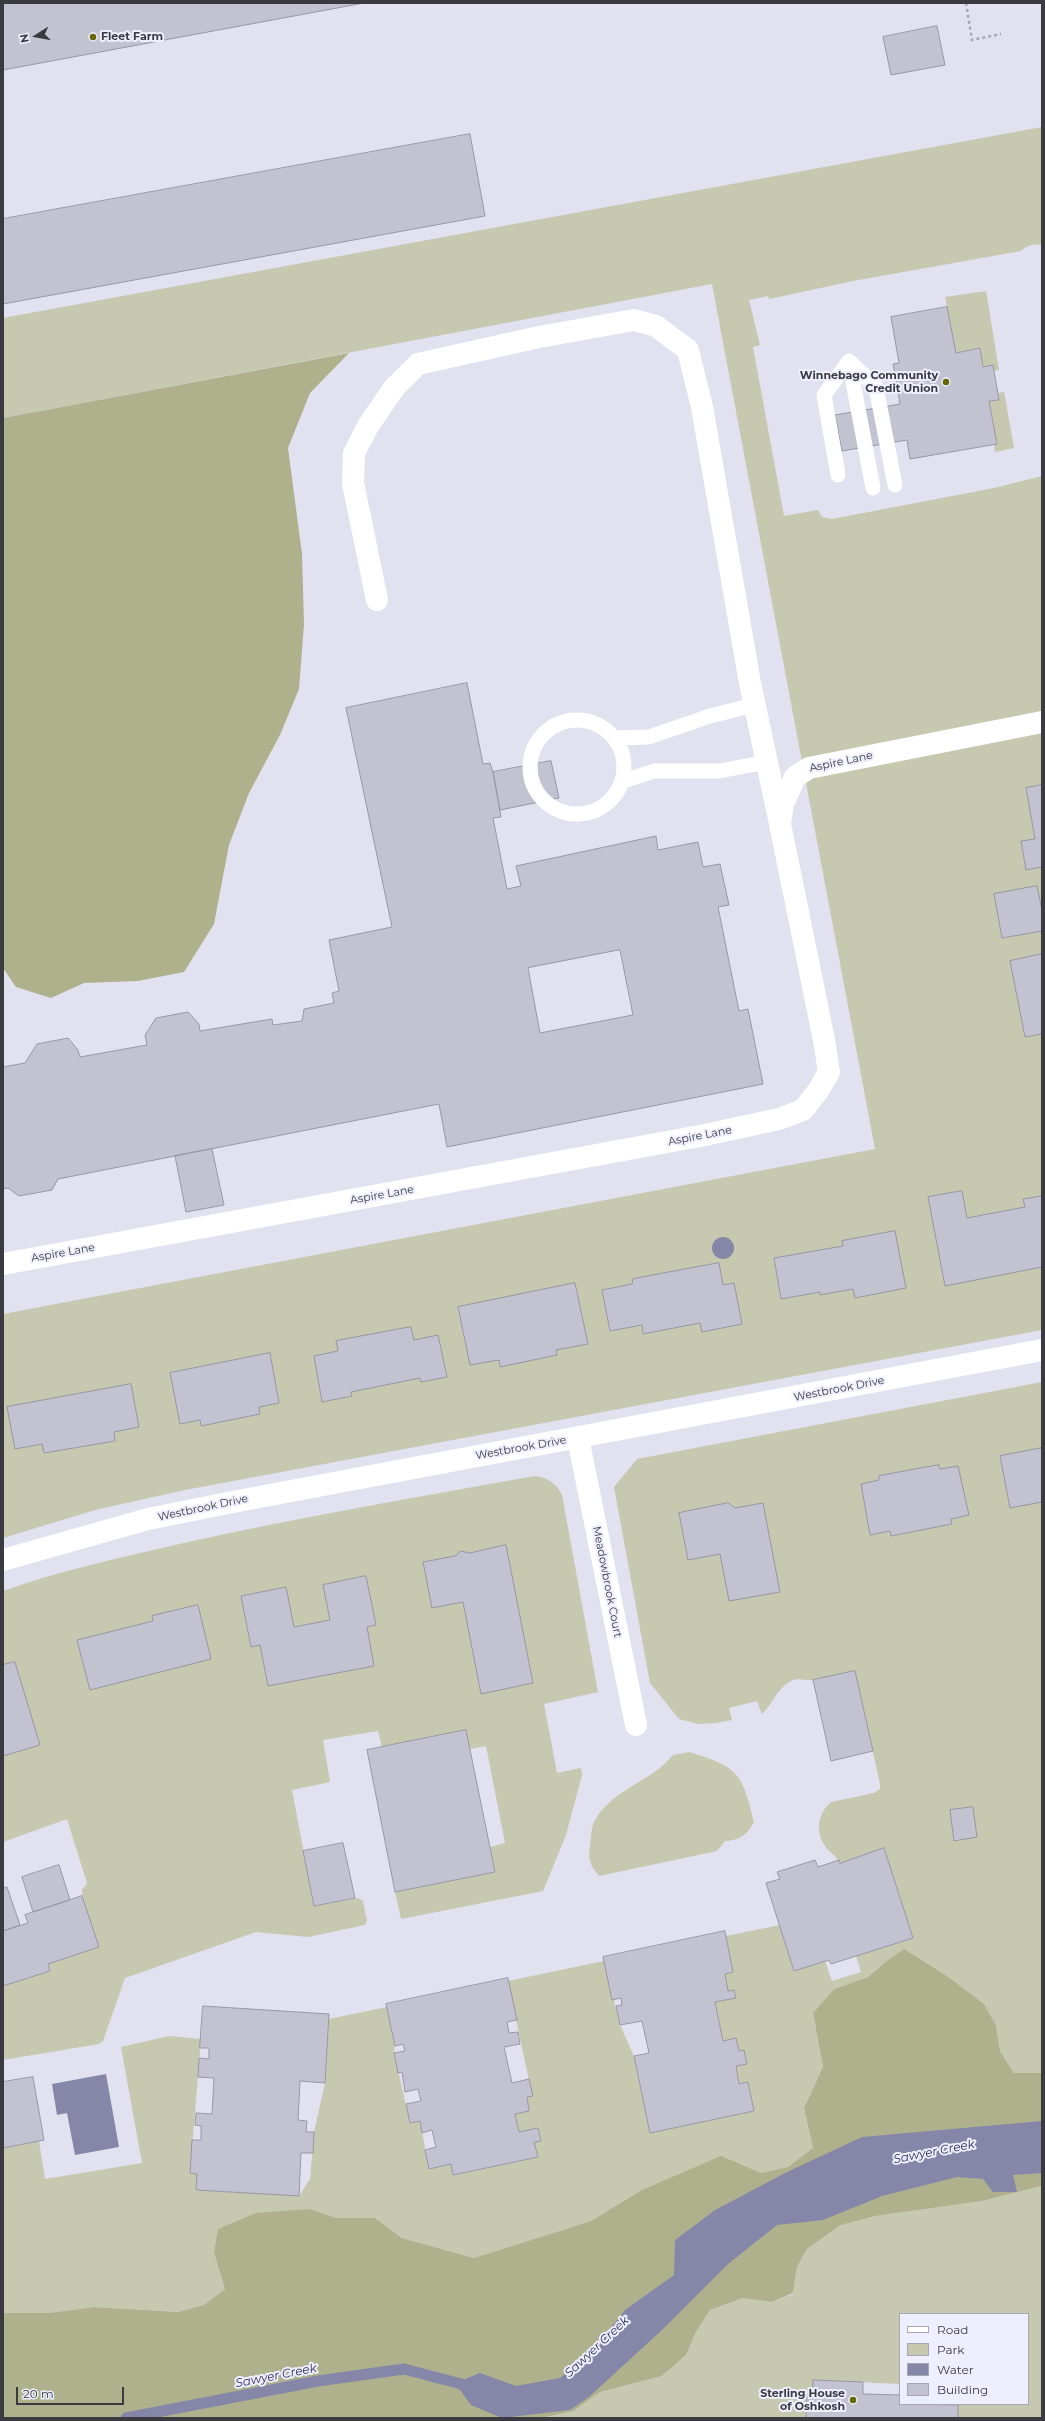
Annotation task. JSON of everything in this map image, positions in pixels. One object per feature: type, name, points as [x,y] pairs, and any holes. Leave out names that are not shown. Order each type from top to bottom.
[{"type":"street","points":[[377,600],[353,483],[354,453],[368,426],[394,388],[418,364],[539,337],[634,320],[656,326],[688,350],[702,407],[754,705],[780,824]]},
{"type":"street","name":"Aspire Lane","points":[[3,1264],[705,1135],[779,1119],[802,1110],[818,1091],[829,1072],[824,1040],[780,824],[783,804],[794,777],[809,768],[1042,722]]},
{"type":"street","name":"Westbrook Drive","points":[[3,1560],[156,1518],[1042,1350]]},
{"type":"street","name":"Meadowbrook Court","points":[[578,1438],[636,1725]]},
{"type":"lane","points":[[838,475],[824,395],[848,361]]},
{"type":"lane","points":[[848,361],[876,387],[895,485]]},
{"type":"lane","points":[[848,361],[873,488]]},
{"type":"lane","points":[[614,738],[649,737],[710,716],[754,705]]},
{"type":"lane","points":[[575,720],[589,722],[602,728],[614,738],[624,765],[621,782],[614,796],[602,807],[587,813],[571,814],[555,809],[542,800],[534,786],[530,770],[532,754],[538,740],[548,730],[561,723],[575,720]]},
{"type":"lane","points":[[621,782],[654,771],[720,771],[767,762]]},
{"type":"path","points":[[966,3],[972,40],[1001,34]]},
{"type":"green space","points":[[1042,127],[1042,245],[1030,245],[1021,251],[853,281],[769,299],[768,296],[749,300],[760,345],[753,347],[784,516],[818,510],[822,517],[832,519],[994,488],[1042,476],[1042,1330],[185,1490],[95,1510],[3,1538],[3,1314],[875,1149],[712,284],[3,418],[3,318]]},
{"type":"green space","points":[[986,291],[999,370],[993,371],[993,365],[983,367],[980,348],[956,353],[945,297]]},
{"type":"green space","points":[[349,353],[310,393],[288,448],[302,554],[304,624],[299,689],[280,735],[249,793],[229,845],[214,924],[184,972],[138,981],[84,983],[51,998],[16,987],[3,968],[3,418]]},
{"type":"green space","points":[[1004,392],[1014,448],[995,452],[994,445],[997,444],[989,401],[999,400],[998,393]]},
{"type":"green space","points":[[1042,1382],[1042,2073],[1014,2073],[1000,2051],[996,2025],[984,2004],[950,1978],[904,1950],[884,1963],[868,1977],[834,1989],[813,2013],[823,2067],[804,2108],[813,2148],[788,2167],[761,2173],[721,2157],[643,2190],[591,2221],[474,2258],[402,2238],[375,2218],[336,2218],[310,2209],[214,2253],[225,2289],[204,2305],[178,2312],[94,2307],[49,2313],[3,2313],[3,2148],[39,2141],[45,2179],[142,2163],[121,2047],[169,2036],[201,2039],[190,2173],[197,2174],[196,2190],[299,2196],[310,2179],[314,2132],[325,2083],[329,2019],[387,2007],[395,2046],[394,2053],[410,2123],[420,2121],[429,2169],[451,2164],[454,2175],[538,2157],[534,2142],[541,2141],[538,2128],[519,2132],[515,2114],[529,2111],[527,2097],[532,2095],[508,1981],[604,1961],[620,2025],[634,2056],[650,2133],[754,2111],[748,2082],[739,2084],[736,2066],[747,2064],[744,2050],[739,2051],[736,2039],[723,2041],[715,2002],[736,1997],[734,1990],[728,1991],[725,1974],[733,1972],[726,1936],[780,1925],[825,1961],[832,1981],[861,1972],[856,1956],[913,1938],[884,1849],[840,1863],[825,1846],[820,1834],[819,1822],[823,1811],[831,1802],[874,1793],[880,1789],[855,1671],[815,1680],[799,1679],[792,1681],[780,1690],[762,1714],[757,1701],[729,1708],[732,1720],[698,1724],[679,1719],[650,1683],[614,1487],[637,1459]]},
{"type":"green space","points":[[535,1476],[544,1478],[551,1482],[562,1495],[598,1692],[544,1704],[557,1773],[581,1768],[582,1775],[566,1835],[543,1891],[401,1919],[395,1892],[495,1872],[490,1847],[505,1843],[486,1746],[470,1749],[466,1730],[382,1747],[378,1731],[323,1740],[330,1782],[292,1790],[314,1906],[358,1898],[363,1901],[367,1921],[365,1925],[308,1937],[256,1932],[125,1978],[103,2041],[99,2044],[3,2060],[3,1986],[50,1971],[48,1964],[99,1947],[82,1896],[82,1890],[87,1883],[67,1819],[3,1842],[3,1591],[25,1583],[93,1564],[161,1548],[359,1508]]},
{"type":"green space","points":[[689,1752],[718,1762],[735,1774],[746,1792],[750,1805],[754,1822],[749,1830],[739,1838],[725,1841],[717,1851],[599,1876],[590,1862],[589,1851],[593,1824],[601,1811],[621,1793],[654,1772],[673,1755]]},
{"type":"green space","points":[[904,1949],[950,1978],[984,2004],[996,2025],[1000,2051],[1014,2073],[1042,2073],[1042,2186],[982,2201],[876,2216],[841,2225],[807,2249],[797,2267],[793,2293],[772,2302],[743,2298],[710,2310],[696,2332],[686,2355],[662,2376],[600,2392],[574,2411],[542,2418],[3,2418],[3,2313],[49,2313],[94,2307],[178,2312],[204,2305],[225,2289],[214,2253],[218,2229],[256,2213],[310,2209],[336,2218],[375,2218],[402,2238],[474,2258],[591,2221],[642,2190],[721,2156],[761,2173],[788,2167],[813,2148],[804,2108],[823,2067],[813,2013],[834,1989],[868,1977],[884,1963]]},
{"type":"green space","points":[[1042,2186],[1042,2418],[958,2418],[958,2405],[1029,2405],[1029,2313],[899,2313],[899,2384],[813,2380],[813,2395],[807,2395],[806,2418],[542,2418],[574,2411],[600,2392],[662,2376],[686,2355],[696,2332],[710,2310],[743,2298],[772,2302],[793,2294],[797,2267],[807,2249],[841,2225],[876,2216],[982,2201]]},
{"type":"water","points":[[723,1237],[731,1240],[734,1248],[731,1256],[723,1259],[715,1256],[712,1248],[715,1240]]},
{"type":"water","points":[[106,2074],[119,2147],[75,2155],[67,2113],[57,2115],[52,2084]]},
{"type":"water","points":[[1042,2121],[1042,2173],[1013,2175],[1017,2192],[993,2192],[983,2179],[957,2177],[882,2196],[823,2220],[777,2225],[728,2264],[663,2329],[589,2397],[570,2410],[502,2418],[471,2405],[455,2383],[480,2373],[516,2386],[560,2378],[589,2356],[625,2310],[674,2275],[675,2240],[715,2210],[787,2172],[862,2137]]},
{"type":"building","name":"Fleet Farm","points":[[3,3],[364,3],[3,70]]},
{"type":"building","points":[[937,26],[945,65],[891,75],[883,37]]},
{"type":"building","points":[[470,134],[485,216],[3,304],[3,219]]},
{"type":"building","name":"Winnebago Community Credit Union","points":[[947,307],[956,353],[980,348],[983,367],[993,365],[999,400],[989,401],[997,444],[910,459],[907,440],[842,451],[835,415],[900,404],[893,364],[899,363],[891,317]]},
{"type":"building","points":[[467,683],[483,764],[490,763],[493,772],[501,817],[493,818],[507,889],[521,886],[516,866],[656,836],[658,850],[698,842],[703,867],[720,864],[729,905],[718,907],[739,1011],[748,1009],[763,1084],[447,1147],[439,1104],[58,1179],[52,1190],[19,1196],[8,1188],[3,1189],[3,1067],[25,1063],[37,1044],[68,1038],[78,1050],[80,1057],[147,1045],[145,1035],[156,1018],[188,1012],[199,1024],[200,1031],[272,1019],[273,1025],[302,1021],[304,1009],[334,1003],[332,993],[339,991],[329,940],[392,927],[346,708]]},
{"type":"building","points":[[551,761],[559,798],[500,810],[493,772]]},
{"type":"building","points":[[1042,785],[1042,867],[1026,870],[1021,841],[1035,839],[1026,788]]},
{"type":"building","points":[[1037,886],[1042,910],[1042,931],[1002,938],[994,894]]},
{"type":"building","points":[[620,950],[633,1015],[540,1033],[528,968]]},
{"type":"building","points":[[1042,954],[1042,1034],[1025,1037],[1010,961]]},
{"type":"building","points":[[212,1149],[224,1205],[186,1212],[175,1156]]},
{"type":"building","points":[[962,1191],[967,1218],[1025,1207],[1023,1199],[1042,1196],[1042,1267],[945,1286],[928,1197]]},
{"type":"building","points":[[895,1231],[906,1288],[855,1298],[853,1289],[820,1295],[820,1292],[781,1299],[774,1258],[843,1246],[842,1241]]},
{"type":"building","points":[[719,1263],[723,1285],[734,1283],[742,1324],[702,1332],[700,1323],[643,1334],[642,1325],[610,1331],[602,1290],[632,1284],[633,1279]]},
{"type":"building","points":[[575,1283],[588,1344],[556,1350],[557,1355],[500,1367],[499,1360],[470,1365],[458,1307]]},
{"type":"building","points":[[411,1327],[414,1340],[438,1335],[447,1377],[421,1382],[420,1378],[351,1392],[352,1396],[322,1402],[314,1356],[338,1351],[336,1341]]},
{"type":"building","points":[[270,1353],[279,1403],[259,1407],[260,1414],[201,1426],[200,1420],[180,1424],[170,1373]]},
{"type":"building","points":[[131,1384],[139,1427],[114,1432],[115,1441],[44,1453],[42,1444],[15,1449],[7,1407]]},
{"type":"building","points":[[1042,1448],[1042,1502],[1010,1508],[1000,1456]]},
{"type":"building","points":[[939,1465],[940,1469],[958,1466],[969,1515],[951,1519],[952,1524],[891,1536],[890,1531],[870,1535],[861,1484],[879,1480],[879,1476]]},
{"type":"building","points":[[728,1503],[735,1508],[763,1503],[780,1592],[729,1601],[720,1554],[688,1560],[679,1513]]},
{"type":"building","points":[[506,1545],[533,1683],[481,1694],[463,1602],[432,1608],[423,1562],[455,1556],[461,1551],[469,1553]]},
{"type":"building","points":[[366,1576],[376,1625],[367,1627],[374,1666],[268,1686],[260,1645],[251,1647],[241,1596],[286,1587],[294,1627],[330,1620],[323,1585]]},
{"type":"building","points":[[198,1605],[211,1659],[90,1690],[77,1640],[153,1621],[152,1616]]},
{"type":"building","points":[[15,1662],[40,1745],[3,1756],[3,1665]]},
{"type":"building","points":[[855,1671],[873,1751],[831,1761],[813,1680]]},
{"type":"building","points":[[466,1730],[495,1872],[395,1892],[367,1750]]},
{"type":"building","points":[[973,1807],[977,1837],[954,1841],[950,1810]]},
{"type":"building","points":[[343,1843],[355,1898],[314,1906],[303,1851]]},
{"type":"building","points":[[884,1848],[913,1938],[831,1964],[829,1960],[794,1971],[766,1883],[780,1879],[777,1872],[815,1860],[818,1867],[839,1860],[840,1863]]},
{"type":"building","points":[[59,1865],[70,1900],[33,1912],[22,1877]]},
{"type":"building","points":[[7,1887],[20,1925],[3,1931],[3,1889]]},
{"type":"building","points":[[82,1896],[99,1947],[48,1964],[50,1971],[3,1986],[3,1931],[28,1923],[25,1915]]},
{"type":"building","points":[[725,1931],[733,1972],[725,1974],[728,1991],[734,1990],[736,1998],[715,2002],[723,2041],[736,2038],[739,2051],[744,2050],[747,2064],[736,2066],[739,2084],[748,2082],[754,2111],[650,2133],[634,2056],[649,2053],[642,2021],[620,2025],[616,2006],[622,2005],[621,1998],[612,2000],[603,1957]]},
{"type":"building","points":[[508,1978],[517,2020],[507,2022],[509,2033],[518,2032],[520,2044],[504,2047],[512,2083],[529,2079],[533,2096],[527,2097],[529,2111],[515,2114],[519,2132],[538,2128],[541,2141],[534,2142],[538,2157],[453,2175],[451,2164],[429,2169],[425,2150],[436,2147],[432,2130],[422,2133],[420,2121],[410,2123],[406,2104],[421,2101],[418,2089],[405,2092],[402,2072],[398,2073],[394,2053],[405,2051],[403,2044],[395,2046],[386,2004]]},
{"type":"building","points":[[203,2006],[329,2014],[325,2083],[300,2081],[298,2120],[307,2121],[306,2132],[314,2132],[313,2153],[301,2153],[299,2196],[196,2190],[197,2174],[190,2173],[192,2140],[201,2140],[201,2126],[195,2125],[196,2113],[212,2114],[214,2078],[198,2077],[199,2058],[209,2059],[209,2048],[200,2048]]},
{"type":"building","points":[[33,2077],[44,2140],[3,2148],[3,2082]]},
{"type":"building","name":"Sterling House of Oshkosh","points":[[813,2380],[863,2382],[863,2394],[899,2395],[899,2405],[958,2405],[958,2418],[806,2418],[807,2395],[813,2395]]},
{"type":"waterway","name":"Sawyer Creek","points":[[126,2418],[318,2381],[404,2369],[469,2386]]},
{"type":"place","name":"Fleet Farm","points":[[93,37]]},
{"type":"place","name":"Winnebago Community Credit Union","points":[[946,382]]},
{"type":"place","name":"Sterling House of Oshkosh","points":[[853,2400]]}]
